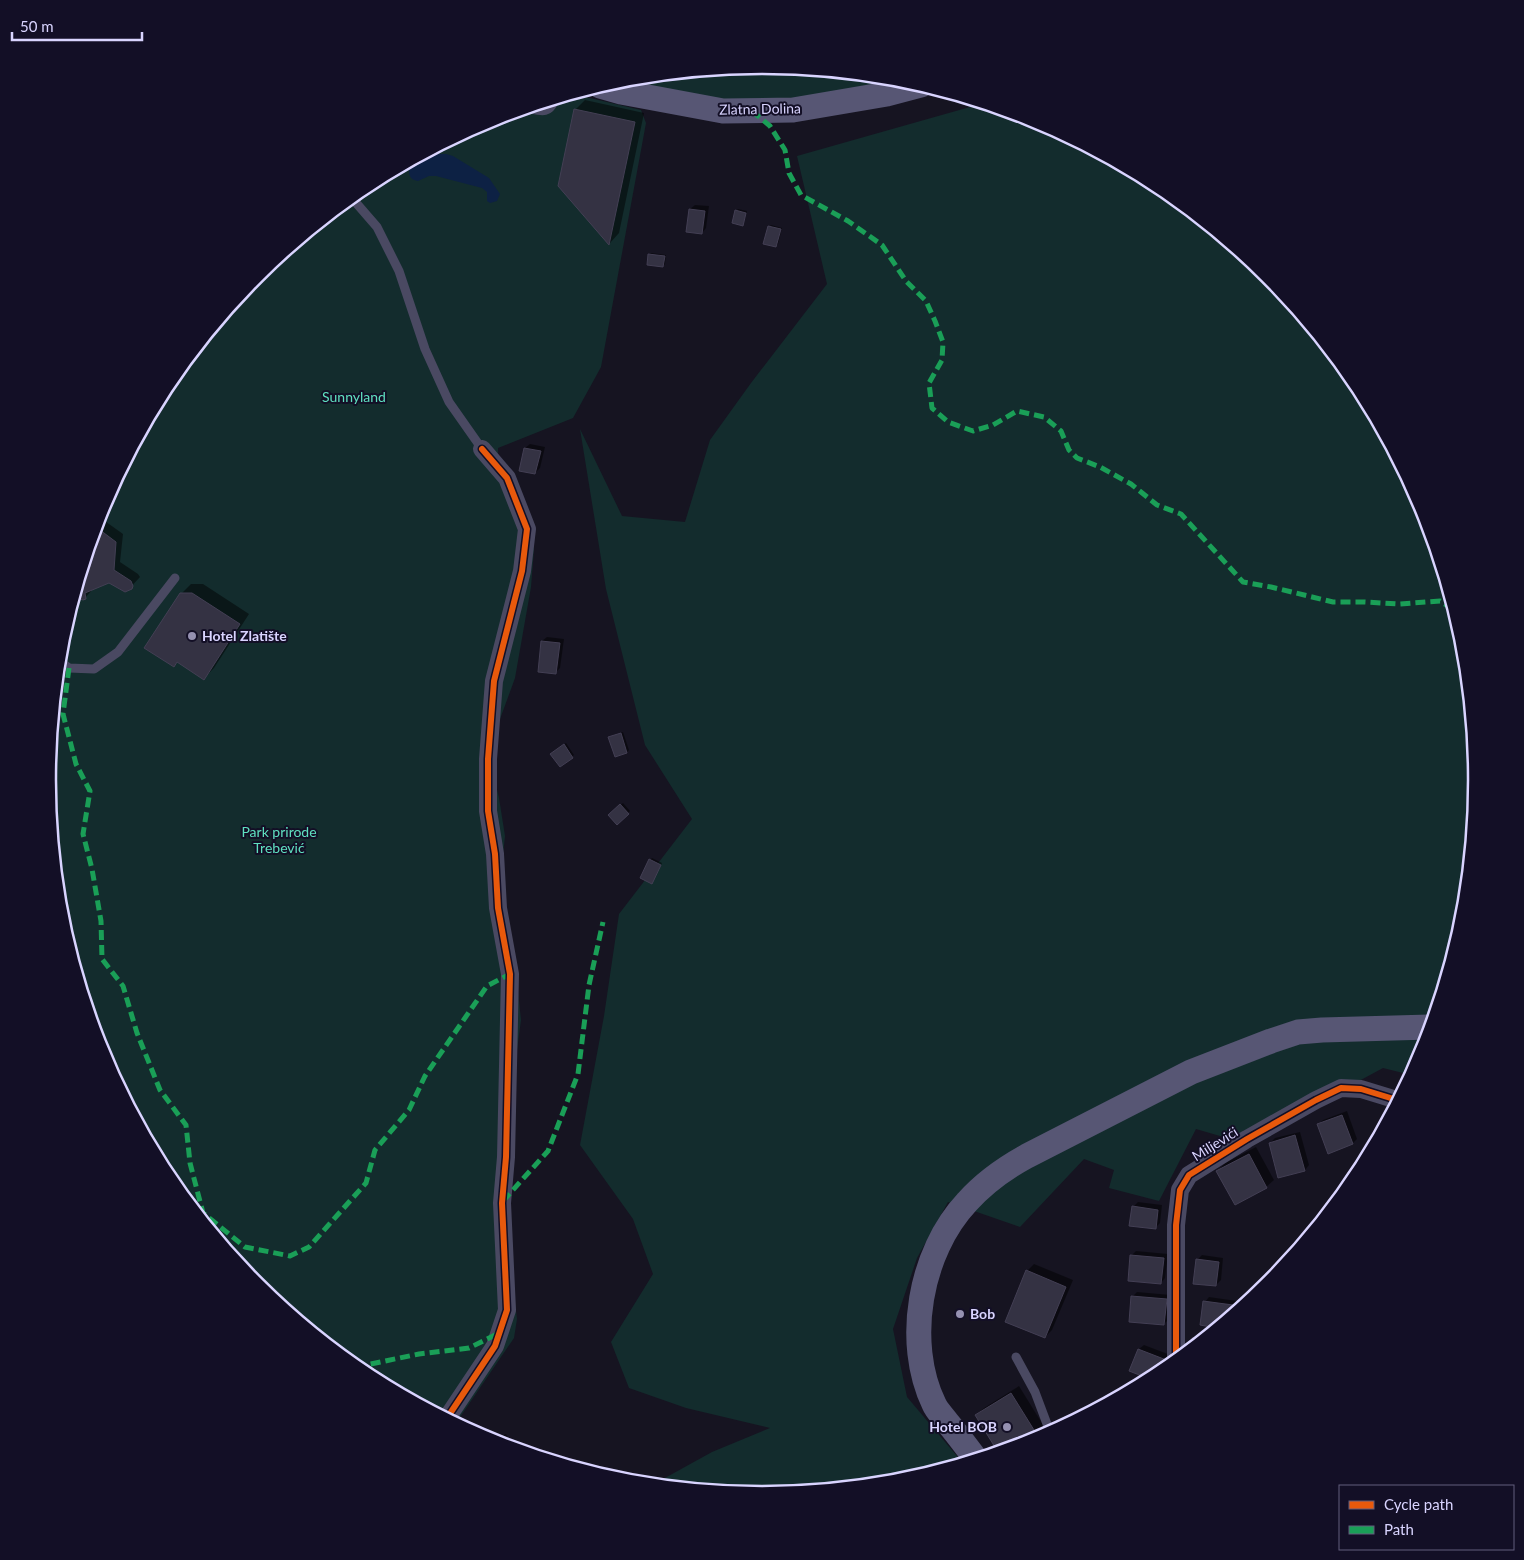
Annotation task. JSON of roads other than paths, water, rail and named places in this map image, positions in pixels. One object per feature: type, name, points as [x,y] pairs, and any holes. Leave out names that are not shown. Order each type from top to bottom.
[{"type":"main road","name":"Zlatna Dolina","points":[[620,89],[723,111],[793,110],[905,89]]},
{"type":"main road","points":[[972,1454],[934,1405],[921,1370],[918,1330],[924,1289],[934,1255],[948,1228],[967,1202],[1003,1169],[1027,1156],[1191,1072],[1271,1041],[1298,1032],[1422,1027]]},
{"type":"street","points":[[450,1413],[495,1346],[507,1310],[502,1202],[506,1157],[510,974],[498,908],[495,854],[488,812],[488,759],[494,681],[522,571],[527,529],[507,478],[482,449]]},
{"type":"street","name":"Miljevići","points":[[1176,1351],[1176,1225],[1180,1190],[1189,1175],[1247,1139],[1341,1088],[1361,1089],[1392,1098]]},
{"type":"lane","points":[[539,111],[545,112],[553,106]]},
{"type":"lane","points":[[356,203],[377,227],[399,271],[426,349],[449,402],[482,449]]},
{"type":"lane","points":[[66,666],[68,668],[94,669],[118,652],[175,578]]},
{"type":"lane","points":[[1016,1357],[1035,1392],[1047,1425]]},
{"type":"water","points":[[437,154],[446,154],[453,156],[489,178],[500,194],[497,201],[490,203],[487,201],[487,192],[482,188],[436,176],[429,176],[418,181],[411,178],[410,169]]},
{"type":"place","name":"Hotel Zlatište","points":[[192,636]]},
{"type":"place","name":"Bob","points":[[960,1314]]},
{"type":"place","name":"Hotel BOB","points":[[1007,1427]]},
{"type":"park label","name":"Sunnyland","points":[[354,397]]},
{"type":"park label","name":"Park prirode Trebević","points":[[279,840]]}]
